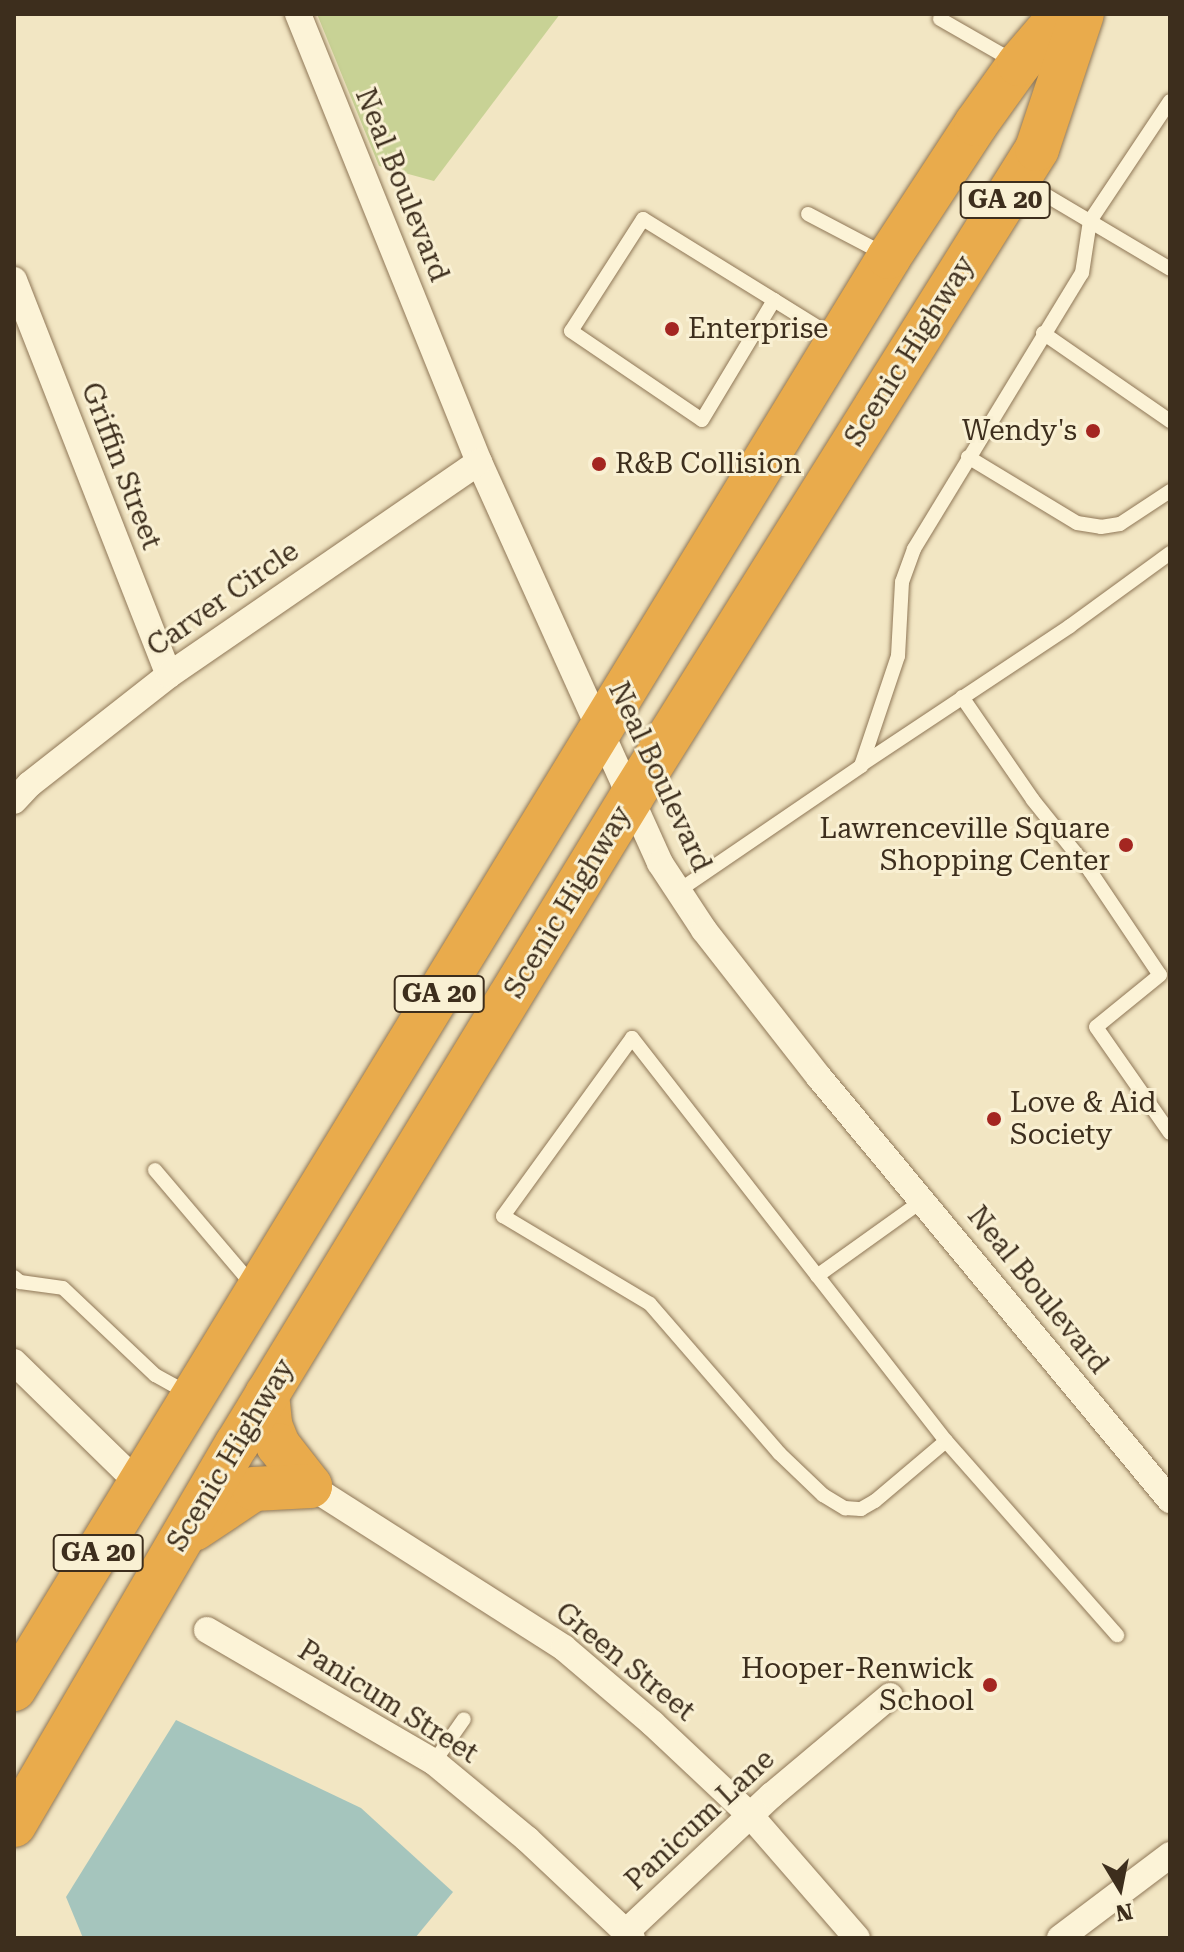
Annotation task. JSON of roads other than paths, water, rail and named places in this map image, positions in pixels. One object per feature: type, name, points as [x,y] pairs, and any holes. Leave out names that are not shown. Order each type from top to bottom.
[{"type":"highway","name":"GA 20","points":[[14,1689],[889,257],[1019,64],[1062,14]]},
{"type":"highway","name":"Scenic Highway","points":[[14,1825],[179,1540],[632,796],[1037,149],[1082,14]]},
{"type":"highway","points":[[267,1394],[270,1425],[278,1445],[310,1486]]},
{"type":"highway","points":[[179,1540],[227,1503],[254,1489],[310,1486]]},
{"type":"street","name":"Neal Boulevard","points":[[298,14],[479,462],[552,629],[601,726],[660,863],[819,1077],[1170,1500]]},
{"type":"street","name":"Griffin Street","points":[[14,280],[169,675]]},
{"type":"street","name":"Carver Circle","points":[[14,801],[169,675],[479,462]]},
{"type":"street","points":[[14,1362],[140,1485]]},
{"type":"street","name":"Green Street","points":[[310,1486],[564,1648],[652,1723],[750,1815],[857,1938]]},
{"type":"street","name":"Panicum Street","points":[[207,1630],[434,1762],[491,1808],[630,1935]]},
{"type":"street","name":"Panicum Lane","points":[[630,1935],[750,1815],[890,1696]]},
{"type":"street","points":[[1060,1938],[1170,1855]]},
{"type":"lane","points":[[940,19],[1019,64]]},
{"type":"lane","points":[[861,766],[898,656],[902,582],[914,549],[1082,273],[1090,221],[1170,101]]},
{"type":"lane","points":[[1018,179],[1170,269]]},
{"type":"lane","points":[[808,214],[889,257]]},
{"type":"lane","points":[[774,300],[702,420],[571,331],[643,219],[839,340]]},
{"type":"lane","points":[[1043,333],[1170,421]]},
{"type":"lane","points":[[968,457],[1077,523],[1101,527],[1120,524],[1170,491]]},
{"type":"lane","points":[[678,891],[1070,626],[1170,553]]},
{"type":"lane","points":[[962,697],[1033,800],[1090,871],[1160,975],[1096,1027],[1170,1133]]},
{"type":"lane","points":[[946,1441],[875,1501],[861,1509],[845,1508],[823,1495],[779,1453],[650,1304],[503,1216],[632,1038],[946,1441],[1117,1635]]},
{"type":"lane","points":[[155,1170],[258,1291]]},
{"type":"lane","points":[[817,1276],[923,1200]]},
{"type":"lane","points":[[14,1277],[20,1282],[63,1288],[155,1375],[193,1397]]},
{"type":"lane","points":[[434,1762],[464,1719]]},
{"type":"water","points":[[176,1720],[361,1808],[453,1892],[415,1938],[83,1938],[66,1897]]},
{"type":"place","name":"Enterprise","points":[[672,329]]},
{"type":"place","name":"Wendy's","points":[[1093,431]]},
{"type":"place","name":"R&B Collision","points":[[599,464]]},
{"type":"place","name":"Lawrenceville Square Shopping Center","points":[[1126,845]]},
{"type":"place","name":"Love & Aid Society","points":[[994,1119]]},
{"type":"place","name":"Hooper-Renwick School","points":[[990,1685]]}]
